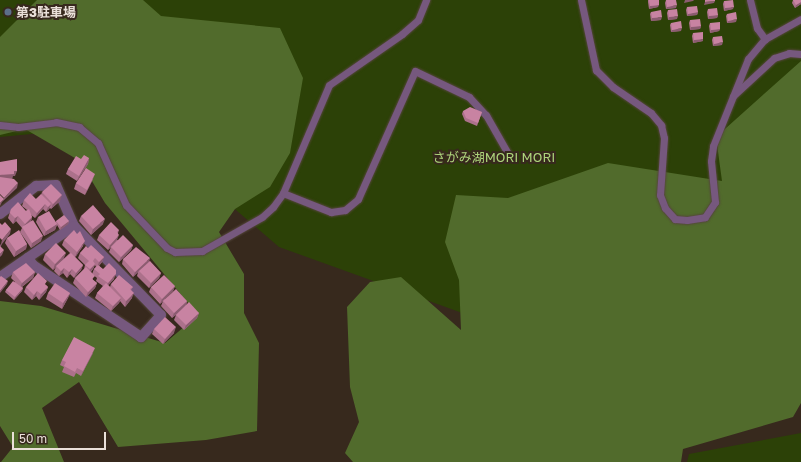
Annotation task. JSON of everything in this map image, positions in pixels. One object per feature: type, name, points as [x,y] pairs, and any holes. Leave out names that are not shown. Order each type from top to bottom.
[{"type":"street","points":[[0,214],[36,186],[56,185],[74,226],[161,315],[141,337],[33,265],[28,258]]},
{"type":"street","points":[[0,277],[74,226]]},
{"type":"lane","points":[[0,125],[18,127],[56,122],[79,127],[98,143],[126,205],[167,248],[175,252],[202,251],[262,218],[283,193],[329,85],[402,34],[418,20],[426,0]]},
{"type":"lane","points":[[581,0],[596,70],[613,87],[651,113],[661,125],[664,138],[660,194],[665,208],[675,218],[687,220],[705,218],[715,202],[711,161],[713,146],[729,101],[748,60],[765,39],[801,19]]},
{"type":"lane","points":[[750,0],[757,28],[765,39]]},
{"type":"lane","points":[[729,101],[774,58],[789,53],[801,54]]},
{"type":"lane","points":[[283,193],[331,212],[344,210],[358,199],[414,71],[469,97],[486,115],[510,157]]},
{"type":"green space","name":"さがみ湖MORI MORI","points":[[0,0],[801,0],[801,226],[490,323],[279,247],[136,124],[0,137]]},
{"type":"green space","points":[[37,0],[143,0],[161,16],[280,28],[303,78],[290,153],[270,187],[235,209],[219,232],[244,274],[244,313],[259,343],[257,431],[206,440],[118,447],[79,382],[42,408],[64,462],[1,462],[13,447],[0,426],[0,301],[41,306],[165,343],[198,315],[105,203],[80,161],[25,129],[0,135],[0,37]]},
{"type":"green space","points":[[801,61],[801,403],[793,417],[683,449],[681,462],[353,462],[345,453],[359,422],[350,387],[347,307],[370,282],[401,277],[461,330],[459,280],[445,242],[456,195],[508,198],[608,163],[722,181],[716,137]]},
{"type":"green space","points":[[801,433],[801,462],[687,462],[689,454]]},
{"type":"building","points":[[649,0],[659,0],[659,5],[650,6]]},
{"type":"building","points":[[666,0],[676,0],[677,5],[667,7]]},
{"type":"building","points":[[705,0],[715,0],[715,1],[705,2]]},
{"type":"building","points":[[733,0],[734,7],[725,8],[724,1]]},
{"type":"building","points":[[793,0],[801,0],[801,2],[796,5]]},
{"type":"building","points":[[697,6],[698,12],[688,14],[687,7]]},
{"type":"building","points":[[717,8],[718,15],[709,16],[708,9]]},
{"type":"building","points":[[677,9],[678,16],[669,17],[668,10]]},
{"type":"building","points":[[661,10],[662,17],[652,18],[651,12]]},
{"type":"building","points":[[736,12],[737,19],[728,21],[727,14]]},
{"type":"building","points":[[700,19],[701,26],[691,27],[690,20]]},
{"type":"building","points":[[681,21],[682,28],[672,30],[671,23]]},
{"type":"building","points":[[720,22],[720,29],[711,30],[710,23]]},
{"type":"building","points":[[703,32],[703,39],[694,40],[693,33]]},
{"type":"building","points":[[722,36],[723,42],[714,44],[713,37]]},
{"type":"building","points":[[470,107],[482,112],[478,123],[466,118],[463,111]]},
{"type":"building","points":[[84,155],[89,158],[79,176],[68,169],[76,156],[81,159]]},
{"type":"building","points":[[17,159],[17,171],[14,171],[14,174],[0,175],[0,162]]},
{"type":"building","points":[[86,168],[95,174],[87,190],[76,183]]},
{"type":"building","points":[[0,177],[14,179],[18,183],[4,198],[0,194]]},
{"type":"building","points":[[51,184],[62,195],[53,204],[42,192]]},
{"type":"building","points":[[30,193],[36,199],[41,194],[51,204],[48,207],[45,204],[37,213],[24,200]]},
{"type":"building","points":[[0,195],[4,199],[0,203]]},
{"type":"building","points":[[18,202],[26,211],[29,209],[32,217],[25,224],[18,216],[15,218],[10,213],[11,209]]},
{"type":"building","points":[[93,205],[105,219],[93,229],[81,216]]},
{"type":"building","points":[[49,211],[57,224],[46,231],[38,217]]},
{"type":"building","points":[[64,215],[69,221],[61,227],[56,221]]},
{"type":"building","points":[[33,220],[43,236],[32,243],[22,227]]},
{"type":"building","points":[[5,222],[11,229],[2,240],[0,238],[0,223],[2,225]]},
{"type":"building","points":[[111,222],[119,230],[117,232],[119,235],[110,245],[99,235]]},
{"type":"building","points":[[19,230],[27,244],[16,251],[7,238]]},
{"type":"building","points":[[74,230],[77,234],[80,231],[85,241],[77,252],[64,240]]},
{"type":"building","points":[[123,235],[133,245],[121,257],[111,247]]},
{"type":"building","points":[[56,243],[66,253],[55,264],[45,254]]},
{"type":"building","points":[[91,245],[104,257],[99,262],[95,258],[93,261],[95,264],[90,269],[85,265],[89,261],[80,253],[86,246],[88,248]]},
{"type":"building","points":[[0,246],[4,250],[0,254]]},
{"type":"building","points":[[136,247],[150,258],[135,272],[123,259]]},
{"type":"building","points":[[71,253],[83,265],[76,273],[72,269],[69,272],[64,268],[61,271],[56,266]]},
{"type":"building","points":[[150,261],[161,273],[151,283],[139,271]]},
{"type":"building","points":[[26,263],[35,272],[22,283],[13,272]]},
{"type":"building","points":[[109,263],[116,270],[116,274],[108,283],[98,276],[100,274],[94,269],[98,265],[103,269]]},
{"type":"building","points":[[86,267],[95,276],[92,279],[97,283],[88,292],[75,278]]},
{"type":"building","points":[[38,273],[47,281],[45,284],[48,287],[41,294],[37,291],[34,295],[26,287]]},
{"type":"building","points":[[119,275],[133,287],[130,289],[134,293],[126,301],[111,284]]},
{"type":"building","points":[[164,275],[175,286],[162,299],[151,287]]},
{"type":"building","points":[[1,276],[8,281],[0,291],[0,277]]},
{"type":"building","points":[[13,281],[23,288],[15,297],[6,290]]},
{"type":"building","points":[[55,283],[70,293],[63,303],[48,293]]},
{"type":"building","points":[[106,283],[121,298],[113,306],[97,293]]},
{"type":"building","points":[[176,289],[187,301],[174,313],[163,301]]},
{"type":"building","points":[[189,302],[199,313],[186,325],[176,315]]},
{"type":"building","points":[[165,317],[176,327],[165,339],[154,329]]},
{"type":"building","points":[[74,337],[95,348],[83,371],[77,368],[75,372],[64,366],[66,362],[62,360]]},
{"type":"place","name":"第3駐車場","points":[[8,12]]}]
